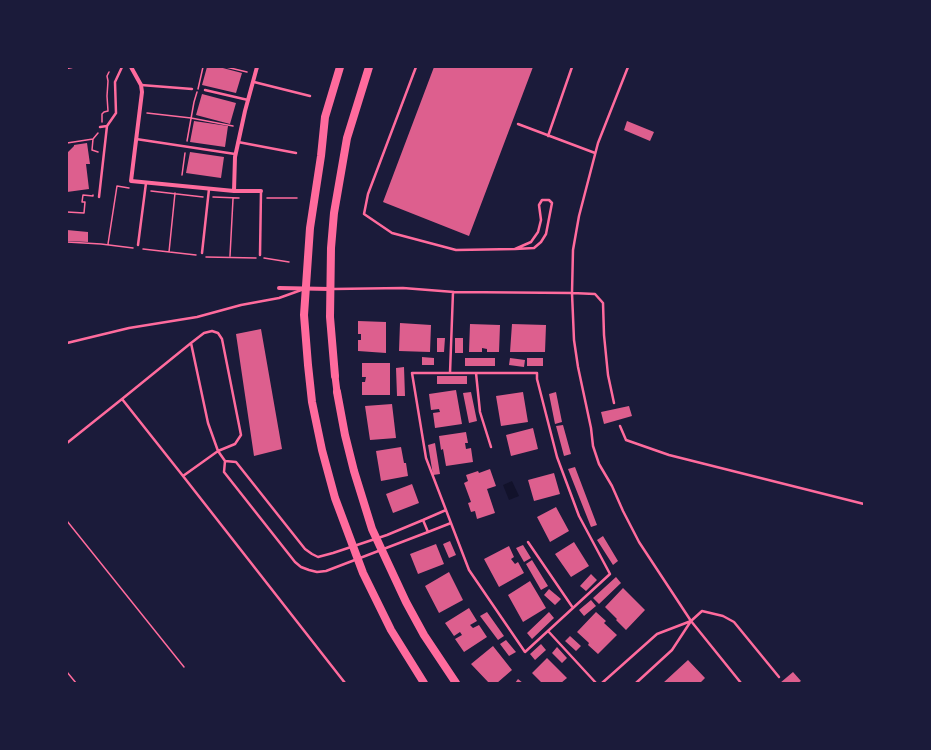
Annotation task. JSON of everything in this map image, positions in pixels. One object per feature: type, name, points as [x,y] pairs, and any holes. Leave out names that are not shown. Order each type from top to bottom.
[{"type":"main road","points":[[340,67],[325,117],[321,156],[310,228],[304,315],[312,402],[322,450],[335,498],[363,573],[391,630],[424,683]]},
{"type":"main road","points":[[335,376],[330,317],[332,241],[340,176],[350,126],[369,67]]},
{"type":"main road","points":[[337,392],[345,435],[354,471],[372,529],[406,602],[424,635],[456,683]]},
{"type":"street","points":[[131,67],[141,85],[142,92],[131,181],[261,191]]},
{"type":"street","points":[[234,190],[238,142],[257,67]]},
{"type":"street","points":[[279,288],[330,289]]},
{"type":"street","points":[[335,376],[337,392]]},
{"type":"lane","points":[[67,68],[72,67]]},
{"type":"lane","points":[[99,197],[107,126],[116,113],[115,82],[122,67]]},
{"type":"lane","points":[[416,67],[368,194],[364,214],[392,232],[456,250],[515,249],[534,248],[541,242],[546,234],[552,203],[549,200],[542,200],[539,205],[541,220],[538,232],[531,242],[515,249]]},
{"type":"lane","points":[[548,136],[572,67]]},
{"type":"lane","points":[[628,67],[598,143],[579,216],[573,250],[572,292],[574,340],[578,367],[591,428],[593,446],[599,464],[612,486],[639,542],[691,621],[741,683]]},
{"type":"lane","points":[[253,81],[310,96]]},
{"type":"lane","points":[[141,85],[192,89]]},
{"type":"lane","points":[[205,90],[248,100]]},
{"type":"lane","points":[[518,124],[595,153]]},
{"type":"lane","points":[[100,127],[107,126]]},
{"type":"lane","points":[[136,139],[236,154]]},
{"type":"lane","points":[[238,142],[296,153]]},
{"type":"lane","points":[[138,245],[146,183]]},
{"type":"lane","points":[[202,252],[209,188]]},
{"type":"lane","points":[[260,255],[261,191]]},
{"type":"lane","points":[[67,343],[129,328],[197,317],[242,305],[279,298],[306,288]]},
{"type":"lane","points":[[330,289],[403,288],[454,292],[572,292],[595,294],[603,303],[604,335],[608,375],[614,403]]},
{"type":"lane","points":[[450,373],[454,292]]},
{"type":"lane","points":[[67,443],[191,343],[204,333],[212,331],[218,333],[222,339],[241,435],[235,444],[218,451],[183,476]]},
{"type":"lane","points":[[191,343],[208,423],[218,451],[225,461],[224,472],[282,547],[301,567],[317,572],[326,571],[451,523]]},
{"type":"lane","points":[[412,373],[450,373],[537,373],[537,379],[557,457],[579,516],[610,574],[526,652],[469,570],[426,458],[412,373]]},
{"type":"lane","points":[[476,373],[480,412],[491,447]]},
{"type":"lane","points":[[122,399],[345,683]]},
{"type":"lane","points":[[620,426],[626,440],[670,455],[864,504]]},
{"type":"lane","points":[[225,461],[236,462],[305,549],[318,557],[376,538],[446,510]]},
{"type":"lane","points":[[423,520],[428,532]]},
{"type":"lane","points":[[528,542],[573,608]]},
{"type":"lane","points":[[636,683],[672,650],[691,621],[702,612],[723,616],[734,622],[779,677]]},
{"type":"lane","points":[[602,683],[656,634],[691,621]]},
{"type":"lane","points":[[548,631],[596,683]]},
{"type":"path","points":[[182,175],[190,118],[203,67]]},
{"type":"path","points":[[226,67],[247,72]]},
{"type":"path","points":[[67,143],[93,139],[97,135],[103,120],[102,114],[104,112],[108,112],[107,76],[109,72]]},
{"type":"path","points":[[147,113],[190,118],[233,126]]},
{"type":"path","points":[[93,139],[92,150],[98,151],[97,158]]},
{"type":"path","points":[[108,244],[117,186],[131,188]]},
{"type":"path","points":[[67,212],[84,213],[85,202],[82,202],[83,194],[93,196],[94,189]]},
{"type":"path","points":[[145,190],[208,197],[240,198]]},
{"type":"path","points":[[169,252],[175,193]]},
{"type":"path","points":[[230,256],[233,198]]},
{"type":"path","points":[[261,198],[297,198]]},
{"type":"path","points":[[67,242],[108,244],[198,256]]},
{"type":"path","points":[[205,256],[256,258]]},
{"type":"path","points":[[263,258],[289,262]]},
{"type":"path","points":[[67,521],[184,667]]},
{"type":"path","points":[[67,672],[76,683]]},
{"type":"shaded area","points":[[512,481],[519,496],[509,500],[503,485]]},
{"type":"building","points":[[207,67],[219,67],[242,73],[236,93],[202,85]]},
{"type":"building","points":[[434,67],[533,67],[469,236],[383,202]]},
{"type":"building","points":[[202,94],[236,103],[230,124],[196,115]]},
{"type":"building","points":[[194,121],[228,126],[225,147],[190,142]]},
{"type":"building","points":[[627,121],[654,132],[650,141],[624,130]]},
{"type":"building","points":[[87,143],[90,164],[86,164],[89,189],[67,192],[67,153],[74,145]]},
{"type":"building","points":[[190,152],[224,157],[221,178],[186,173]]},
{"type":"building","points":[[67,230],[88,232],[88,242],[67,241]]},
{"type":"building","points":[[358,321],[386,322],[386,353],[358,351],[358,340],[361,340],[361,334],[358,334]]},
{"type":"building","points":[[400,323],[431,325],[430,352],[399,351]]},
{"type":"building","points":[[470,324],[500,325],[499,352],[487,352],[487,349],[482,348],[482,352],[469,352]]},
{"type":"building","points":[[512,324],[546,325],[545,352],[510,352]]},
{"type":"building","points":[[261,329],[282,449],[254,456],[236,334]]},
{"type":"building","points":[[437,338],[445,338],[444,352],[437,352]]},
{"type":"building","points":[[455,338],[463,338],[463,353],[455,353]]},
{"type":"building","points":[[422,357],[434,358],[434,365],[422,365]]},
{"type":"building","points":[[465,358],[495,358],[495,366],[465,366]]},
{"type":"building","points":[[510,358],[525,360],[524,367],[509,365]]},
{"type":"building","points":[[527,358],[543,358],[543,366],[527,366]]},
{"type":"building","points":[[362,363],[390,363],[390,395],[362,395],[362,382],[365,382],[366,377],[362,377]]},
{"type":"building","points":[[404,367],[405,396],[397,396],[396,368]]},
{"type":"building","points":[[437,376],[467,376],[467,384],[437,384]]},
{"type":"building","points":[[456,390],[462,424],[435,428],[433,413],[440,412],[439,409],[431,410],[429,394]]},
{"type":"building","points":[[471,392],[477,421],[469,423],[463,393]]},
{"type":"building","points":[[523,392],[528,422],[501,426],[496,396]]},
{"type":"building","points":[[556,392],[562,422],[555,424],[549,394]]},
{"type":"building","points":[[392,404],[396,438],[370,440],[365,406]]},
{"type":"building","points":[[629,406],[632,416],[604,424],[601,412]]},
{"type":"building","points":[[563,425],[571,454],[564,456],[556,426]]},
{"type":"building","points":[[533,428],[538,449],[511,456],[506,435]]},
{"type":"building","points":[[466,432],[468,443],[465,443],[466,449],[471,448],[473,462],[446,466],[443,449],[441,450],[439,436]]},
{"type":"building","points":[[435,443],[440,474],[433,475],[428,445]]},
{"type":"building","points":[[401,447],[408,476],[381,481],[376,451]]},
{"type":"building","points":[[575,467],[597,525],[591,527],[568,469]]},
{"type":"building","points":[[490,469],[496,486],[487,489],[495,513],[477,519],[475,511],[471,512],[468,503],[471,502],[464,483],[468,481],[466,475],[478,471],[479,473]]},
{"type":"building","points":[[554,473],[560,494],[534,501],[528,480]]},
{"type":"building","points":[[412,484],[419,503],[393,513],[386,494]]},
{"type":"building","points":[[556,507],[569,531],[550,542],[537,517]]},
{"type":"building","points":[[603,536],[618,561],[613,565],[597,540]]},
{"type":"building","points":[[450,541],[456,555],[449,558],[443,544]]},
{"type":"building","points":[[574,542],[589,566],[571,577],[555,554]]},
{"type":"building","points":[[436,544],[444,564],[418,574],[410,554]]},
{"type":"building","points":[[523,545],[531,558],[524,562],[516,548]]},
{"type":"building","points":[[509,546],[514,557],[511,559],[515,564],[518,562],[524,573],[499,587],[484,559]]},
{"type":"building","points":[[532,560],[548,586],[541,590],[526,564]]},
{"type":"building","points":[[449,572],[463,600],[439,613],[425,586]]},
{"type":"building","points":[[591,574],[597,580],[586,591],[580,586]]},
{"type":"building","points":[[616,577],[621,583],[599,604],[593,598]]},
{"type":"building","points":[[530,581],[546,608],[523,622],[508,595]]},
{"type":"building","points":[[623,588],[645,610],[626,630],[605,607]]},
{"type":"building","points":[[549,589],[561,599],[555,605],[544,595]]},
{"type":"building","points":[[591,600],[596,606],[584,616],[579,610]]},
{"type":"building","points":[[469,608],[477,621],[470,625],[473,628],[479,625],[487,637],[464,652],[455,639],[462,635],[460,632],[454,636],[445,623]]},
{"type":"building","points":[[487,612],[504,636],[498,640],[480,616]]},
{"type":"building","points":[[549,612],[554,618],[532,639],[527,633]]},
{"type":"building","points":[[596,612],[606,621],[604,623],[617,635],[598,654],[577,632]]},
{"type":"building","points":[[570,636],[581,646],[576,651],[565,641]]},
{"type":"building","points":[[506,640],[516,652],[509,656],[500,644]]},
{"type":"building","points":[[541,644],[546,650],[535,660],[530,654]]},
{"type":"building","points":[[493,646],[512,670],[497,683],[489,683],[471,664]]},
{"type":"building","points":[[557,647],[567,658],[562,663],[552,653]]},
{"type":"building","points":[[547,658],[567,678],[561,683],[542,683],[532,673]]},
{"type":"building","points":[[688,660],[705,678],[700,683],[663,683]]},
{"type":"building","points":[[793,672],[801,681],[798,683],[780,683]]},
{"type":"building","points":[[518,679],[523,683],[515,683]]}]
